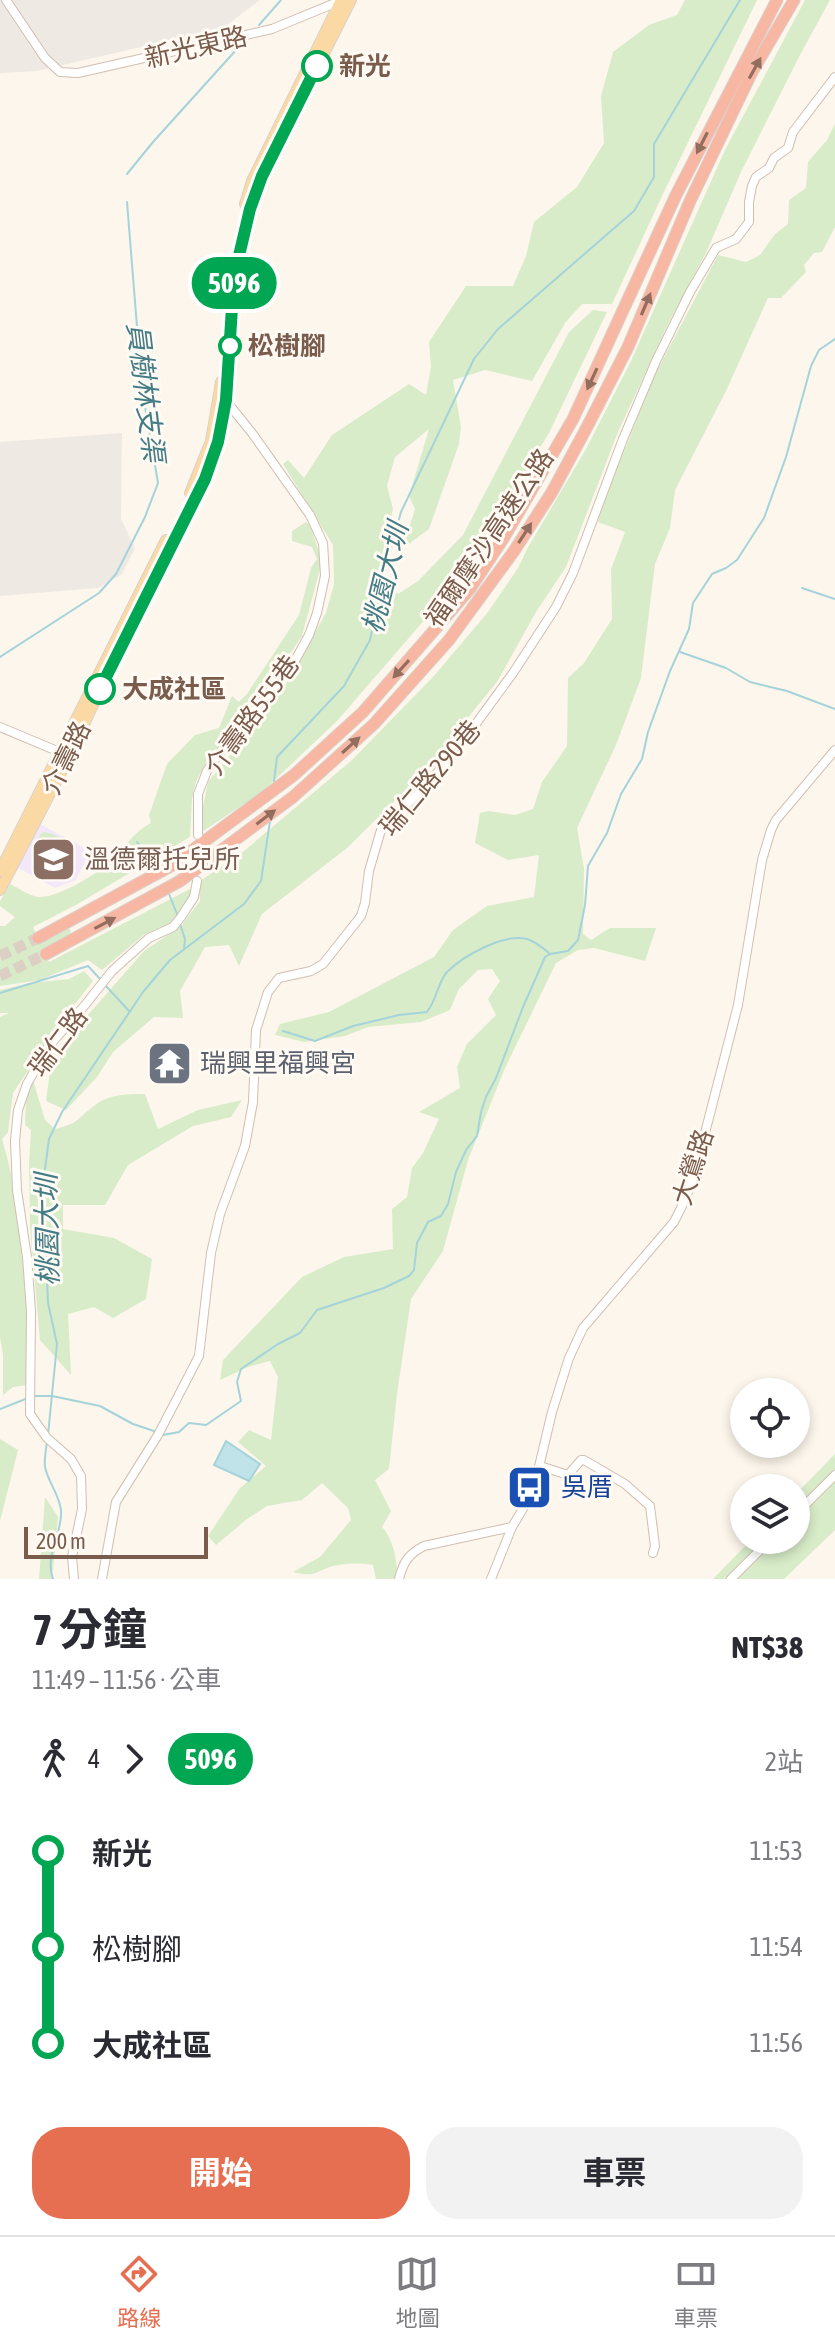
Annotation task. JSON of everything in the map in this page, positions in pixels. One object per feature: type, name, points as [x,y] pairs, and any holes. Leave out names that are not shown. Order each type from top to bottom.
[{"type":"highway","name":"福爾摩沙高速公路","points":[[38,938],[158,873],[294,775],[363,712],[470,589],[573,419],[676,195],[777,0]]},
{"type":"highway","name":"福爾摩沙高速公路","points":[[46,954],[166,888],[293,797],[374,724],[449,640],[490,586],[552,492],[628,347],[690,201],[752,72],[794,0]]},
{"type":"highway","points":[[75,919],[82,935]]},
{"type":"main road","name":"介壽路","points":[[0,890],[192,490],[211,441],[223,396],[230,264],[252,181],[345,2]]},
{"type":"main road","name":"介壽路","points":[[0,871],[64,754]]},
{"type":"street","name":"新光東路","points":[[6,0],[45,58],[60,72],[78,73],[272,29],[345,2]]},
{"type":"street","name":"瑞仁路290巷","points":[[102,1579],[116,1502],[160,1432],[199,1356],[211,1253],[225,1201],[245,1146],[253,1102],[256,1030],[268,992],[279,978],[311,971],[323,964],[361,916],[369,871],[381,830],[427,785],[464,740],[556,607],[573,573],[623,439],[690,292],[716,248],[736,239],[749,222],[749,202],[756,177],[788,148],[793,132],[835,77]]},
{"type":"street","name":"介壽路555巷","points":[[198,835],[198,794],[207,771],[228,741],[292,666],[309,635],[325,576],[323,543],[310,515],[223,396]]},
{"type":"street","points":[[0,727],[64,754]]},
{"type":"street","name":"大鶯路","points":[[491,1579],[512,1527],[533,1492],[552,1412],[569,1358],[583,1328],[674,1222],[686,1198],[738,1005],[762,860],[771,830],[835,750]]},
{"type":"street","name":"瑞仁路","points":[[74,1579],[72,1557],[82,1509],[81,1476],[71,1459],[47,1438],[30,1414],[31,1311],[17,1190],[15,1141],[18,1110],[27,1084],[48,1047],[112,971],[149,938],[173,927],[194,897],[197,881]]},
{"type":"street","points":[[540,1466],[568,1475],[584,1460],[625,1484],[650,1506],[655,1546],[653,1553]]},
{"type":"street","points":[[810,1500],[835,1475]]},
{"type":"street","points":[[399,1579],[406,1560],[424,1546],[512,1527]]},
{"type":"street","points":[[731,1579],[756,1554]]},
{"type":"shaded area","points":[[0,0],[260,0],[223,28],[37,71],[0,73]]},
{"type":"shaded area","points":[[122,433],[121,519],[135,548],[122,574],[98,588],[0,596],[0,442]]},
{"type":"shaded area","name":"溫德爾托兒所","points":[[38,823],[90,851],[76,880],[55,888],[15,866]]},
{"type":"green space","points":[[685,0],[757,0],[612,304],[582,304],[565,323],[532,381],[485,370],[453,380],[461,427],[459,444],[429,529],[395,554],[405,541],[415,509],[409,496],[429,429],[395,457],[387,486],[393,509],[382,557],[385,576],[398,594],[418,581],[463,535],[569,332],[593,310],[607,312],[549,433],[480,544],[426,618],[338,720],[263,791],[202,832],[201,816],[208,782],[281,693],[326,613],[334,584],[333,545],[283,464],[288,460],[304,478],[332,435],[409,384],[426,395],[431,367],[429,342],[466,286],[513,286],[526,256],[534,222],[577,187],[604,143],[601,96],[613,52],[649,25],[677,15]]},
{"type":"green space","points":[[805,0],[830,0],[741,172],[706,253],[668,324],[618,432],[566,567],[536,612],[497,682],[422,774],[347,848],[262,914],[239,966],[229,945],[205,947],[180,991],[183,1018],[154,1017],[113,1052],[97,1077],[66,1110],[46,1101],[52,1056],[144,951],[181,926],[200,901],[200,883],[203,879],[244,851],[351,761],[433,677],[488,612],[518,568],[586,449],[631,361],[725,150]]},
{"type":"green space","points":[[835,124],[835,227],[822,252],[814,253],[804,265],[806,272],[781,298],[768,298],[726,391],[675,490],[670,528],[655,564],[641,678],[616,745],[577,828],[584,868],[583,934],[591,940],[610,928],[656,928],[645,961],[594,948],[578,950],[556,963],[505,1068],[468,1160],[443,1251],[411,1299],[389,1469],[375,1480],[391,1511],[382,1527],[394,1552],[396,1579],[376,1579],[373,1565],[365,1564],[332,1566],[313,1574],[293,1572],[320,1557],[351,1520],[348,1508],[322,1483],[302,1500],[267,1506],[216,1545],[208,1536],[240,1488],[266,1466],[238,1442],[249,1430],[271,1440],[278,1377],[270,1361],[220,1380],[223,1360],[302,1277],[344,1257],[393,1249],[392,1209],[407,1197],[412,1168],[439,1119],[419,1112],[460,1088],[457,1067],[467,1044],[496,1015],[488,999],[500,981],[492,969],[478,970],[459,989],[450,1010],[421,1022],[368,1027],[345,1036],[304,1042],[275,1035],[280,1024],[329,1012],[434,957],[453,930],[487,906],[534,897],[539,855],[508,860],[475,843],[480,813],[488,811],[515,815],[533,809],[542,782],[567,746],[568,678],[584,663],[612,619],[611,569],[625,532],[598,522],[602,501],[652,380],[718,255],[746,262],[760,255],[775,234],[788,224],[789,200],[806,188],[808,162],[827,140]]},
{"type":"green space","points":[[306,522],[310,525],[320,555],[320,569],[302,636],[211,755],[196,781],[190,837],[33,927],[39,941],[67,928],[71,930],[70,934],[43,950],[49,962],[190,889],[191,897],[174,922],[145,934],[102,970],[88,960],[40,980],[0,986],[0,926],[5,926],[15,917],[0,906],[0,901],[10,884],[38,897],[66,890],[105,866],[134,835],[151,823],[149,815],[167,764],[195,735],[219,728],[232,696],[239,702],[247,694],[299,615],[311,568],[317,559],[312,547],[292,541],[292,531]]},
{"type":"green space","points":[[43,832],[56,835],[67,843],[71,850],[69,857],[73,859],[71,864],[32,845]]},
{"type":"green space","points":[[84,971],[93,981],[57,1027],[13,1093],[8,1132],[2,1139],[21,1230],[27,1354],[27,1385],[13,1387],[3,1395],[0,1337],[0,1017],[9,1013],[0,1013],[0,990],[69,979]]},
{"type":"green space","points":[[33,1080],[45,1120],[55,1129],[73,1123],[99,1102],[118,1096],[145,1094],[158,1129],[198,1110],[242,1100],[231,1117],[193,1126],[128,1165],[105,1205],[63,1205],[63,1229],[114,1238],[152,1259],[146,1299],[113,1318],[94,1307],[68,1314],[71,1375],[40,1340],[30,1227],[31,1130],[25,1125],[26,1098]]},
{"type":"green space","points":[[0,1439],[18,1450],[0,1521]]},
{"type":"green space","points":[[835,1454],[835,1530],[784,1579],[713,1579],[737,1554],[810,1554],[810,1480]]},
{"type":"green space","points":[[45,1497],[58,1517],[52,1579],[39,1579]]},
{"type":"water","points":[[226,1441],[260,1464],[249,1481],[214,1465]]},
{"type":"waterway","name":"員樹林支渠","points":[[259,25],[281,0]]},
{"type":"waterway","name":"桃園大圳","points":[[274,782],[277,757],[344,686],[370,640],[401,512],[474,359],[498,329],[634,211],[654,177],[654,144],[740,0]]},
{"type":"waterway","name":"員樹林支渠","points":[[127,174],[246,39]]},
{"type":"waterway","name":"員樹林支渠","points":[[0,657],[99,593],[116,574],[145,517],[158,483],[142,389],[127,202]]},
{"type":"waterway","points":[[163,1435],[179,1432],[189,1423],[206,1425],[241,1401],[237,1382],[241,1369],[300,1333],[317,1310],[384,1288],[409,1276],[414,1270],[417,1243],[428,1222],[441,1216],[448,1204],[456,1172],[466,1150],[477,1136],[486,1097],[545,957],[568,951],[578,940],[588,866],[607,833],[621,794],[642,759],[648,732],[670,671],[689,629],[693,603],[712,574],[737,560],[764,518],[786,457],[811,366],[819,350],[835,339]]},
{"type":"waterway","points":[[802,588],[835,599]]},
{"type":"waterway","points":[[680,652],[726,668],[750,682],[787,691],[835,709]]},
{"type":"waterway","name":"桃園大圳","points":[[48,1435],[57,1344],[48,1303],[43,1184],[49,1139],[62,1112],[143,992],[170,960],[244,904],[261,881],[270,821]]},
{"type":"waterway","points":[[137,842],[155,867]]},
{"type":"waterway","points":[[169,894],[177,914]]},
{"type":"waterway","points":[[180,924],[185,939],[184,949]]},
{"type":"waterway","points":[[283,1031],[315,1041],[353,1026],[427,1012],[447,972],[473,953],[507,939],[527,939],[549,953]]},
{"type":"waterway","points":[[0,993],[88,966],[101,980]]},
{"type":"waterway","points":[[105,985],[130,1012]]},
{"type":"waterway","points":[[35,1396],[52,1396],[100,1406],[133,1424],[157,1432]]},
{"type":"waterway","points":[[0,1409],[28,1398]]},
{"type":"waterway","points":[[47,1442],[45,1467],[61,1510],[52,1553],[53,1579]]},
{"type":"tunnel","points":[[0,956],[38,938]]},
{"type":"tunnel","points":[[0,976],[46,954]]},
{"type":"bus line","name":"5096","points":[[100,689],[205,479],[218,442],[226,400],[234,277],[250,209],[262,176],[317,66]]},
{"type":"place","name":"新光","points":[[317,66]]},
{"type":"place","name":"松樹腳","points":[[230,346]]},
{"type":"place","name":"大成社區","points":[[100,689]]},
{"type":"place","name":"溫德爾托兒所","points":[[53,859]]},
{"type":"place","name":"瑞興里福興宮","points":[[169,1063]]},
{"type":"place","name":"吳厝","points":[[530,1487]]}]
